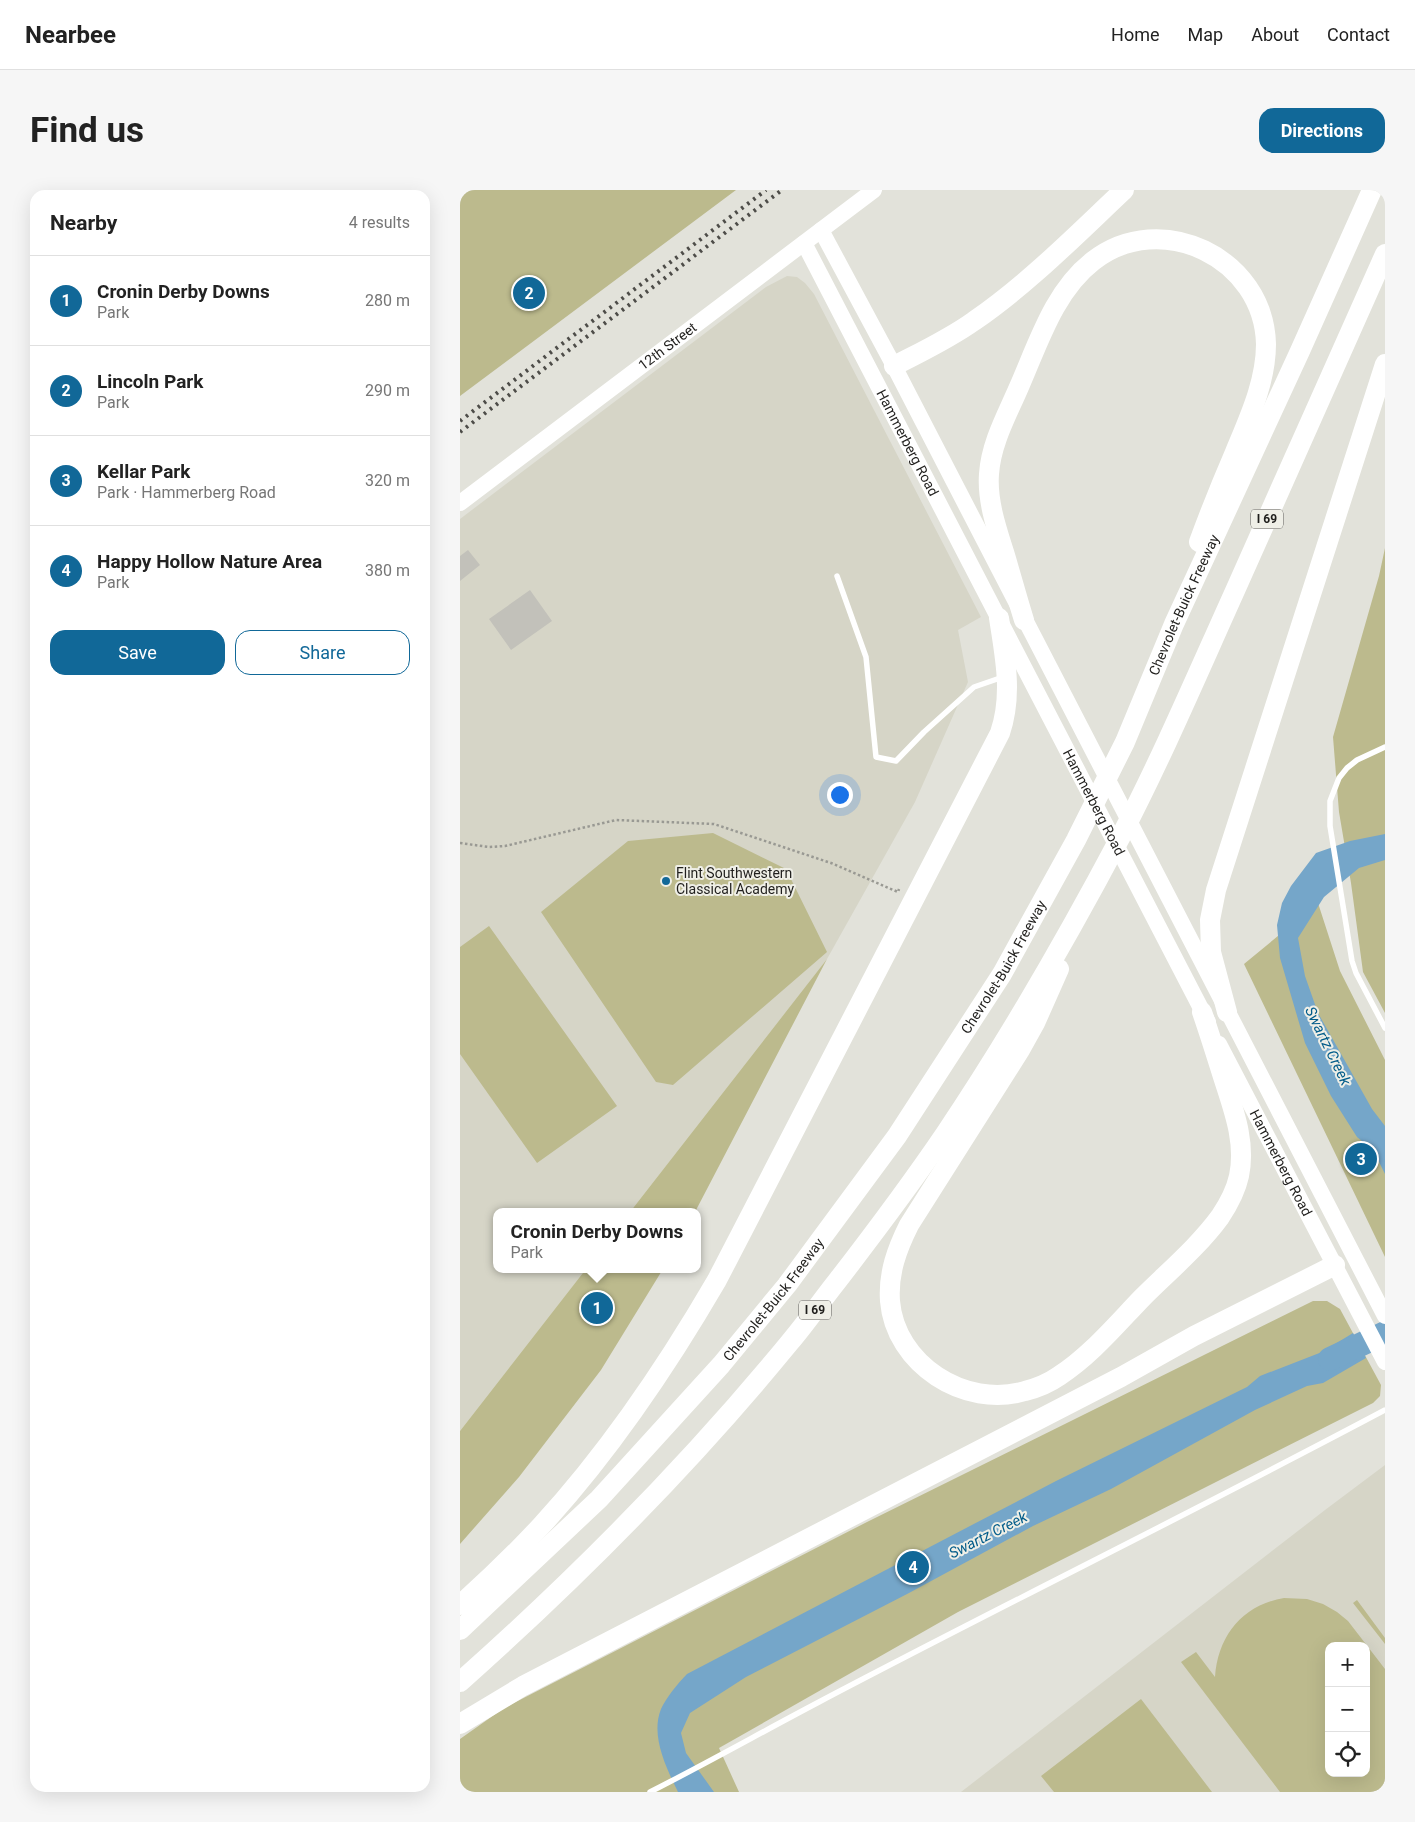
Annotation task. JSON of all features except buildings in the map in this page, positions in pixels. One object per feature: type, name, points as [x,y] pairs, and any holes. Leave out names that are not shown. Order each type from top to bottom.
[{"type":"highway","points":[[894,366],[951,336],[992,309],[1051,258],[1124,190]]},
{"type":"highway","name":"Chevrolet-Buick Freeway","points":[[460,1630],[599,1500],[721,1365],[787,1285],[897,1136],[1002,974],[1076,840],[1125,742],[1174,624],[1300,352],[1372,190]]},
{"type":"highway","points":[[1024,620],[996,527],[989,489],[990,460],[1000,431],[1057,305],[1081,272],[1092,261],[1118,247],[1147,240],[1164,239],[1195,245],[1223,260],[1235,272],[1246,284],[1258,307],[1266,343],[1264,366],[1256,397],[1198,543],[1174,624]]},
{"type":"highway","name":"I 69","points":[[460,1682],[542,1609],[650,1500],[707,1437],[793,1338],[872,1236],[945,1134],[1012,1027],[1095,884],[1147,784],[1385,254]]},
{"type":"highway","points":[[1227,1012],[1211,952],[1210,920],[1216,890],[1385,364]]},
{"type":"highway","points":[[460,1606],[500,1568],[566,1498],[639,1401],[717,1280],[994,748],[1008,706],[1007,676],[999,618]]},
{"type":"highway","points":[[1095,884],[1035,1024],[908,1225],[896,1254],[891,1270],[890,1285],[893,1317],[907,1348],[931,1373],[961,1389],[985,1394],[1009,1395],[1042,1386],[1060,1376],[1089,1351],[1200,1239],[1220,1216],[1234,1191],[1239,1176],[1240,1148],[1236,1117],[1202,1012]]},
{"type":"highway","points":[[460,1724],[523,1686],[1121,1377],[1194,1336],[1335,1265]]},
{"type":"street","name":"12th Street","points":[[460,502],[874,190]]},
{"type":"street","name":"Hammerberg Road","points":[[821,230],[894,366],[1385,1316]]},
{"type":"street","name":"Hammerberg Road","points":[[804,243],[1385,1362]]},
{"type":"street","points":[[884,397],[885,379],[894,366]]},
{"type":"street","points":[[1335,1265],[1343,1252],[1344,1236]]},
{"type":"lane","points":[[837,576],[866,657],[876,756],[896,761],[924,732],[974,687],[1007,676]]},
{"type":"lane","points":[[1385,747],[1357,760],[1347,768],[1339,778],[1330,807],[1332,842],[1350,949],[1356,973],[1385,1028]]},
{"type":"lane","points":[[650,1792],[710,1762],[818,1703],[1208,1504],[1385,1410]]},
{"type":"path","points":[[460,843],[488,847],[506,846],[616,820],[714,824],[831,863],[898,892],[903,883]]},
{"type":"shaded area","points":[[460,190],[736,190],[460,396]]},
{"type":"shaded area","name":"Flint Southwestern Classical Academy","points":[[787,276],[797,277],[814,294],[981,617],[958,630],[968,682],[915,802],[827,959],[633,1208],[493,1208],[493,1273],[583,1273],[460,1431],[460,519],[766,287]]},
{"type":"shaded area","points":[[1385,548],[1385,1013],[1363,972],[1339,812],[1333,737],[1379,576]]},
{"type":"shaded area","points":[[713,833],[786,869],[827,952],[673,1085],[656,1082],[541,912],[628,841]]},
{"type":"shaded area","points":[[1318,903],[1340,971],[1385,1060],[1385,1257],[1244,964]]},
{"type":"shaded area","points":[[489,926],[617,1106],[537,1163],[460,1054],[460,947]]},
{"type":"shaded area","points":[[827,959],[697,1208],[633,1208]]},
{"type":"shaded area","points":[[583,1273],[661,1273],[601,1370],[519,1477],[460,1544],[460,1431]]},
{"type":"shaded area","points":[[1313,1301],[1327,1301],[1340,1309],[1381,1385],[1380,1396],[1373,1403],[958,1612],[719,1748],[739,1792],[460,1792],[460,1739],[504,1708],[867,1522]]},
{"type":"shaded area","points":[[1385,1465],[1385,1792],[961,1792],[1325,1510]]},
{"type":"shaded area","points":[[1284,1598],[1307,1599],[1323,1604],[1348,1621],[1364,1642],[1325,1642],[1325,1777],[1370,1777],[1370,1650],[1385,1669],[1385,1792],[1280,1792],[1181,1662],[1196,1652],[1215,1677],[1221,1648],[1227,1636],[1245,1615],[1256,1608]]},
{"type":"shaded area","points":[[1357,1600],[1385,1638],[1385,1644],[1353,1603]]},
{"type":"shaded area","points":[[1141,1699],[1212,1792],[1054,1792],[1041,1776]]},
{"type":"water","points":[[1385,834],[1385,860],[1359,868],[1324,897],[1298,938],[1305,976],[1318,1013],[1372,1109],[1385,1126],[1385,1174],[1373,1150],[1357,1137],[1331,1096],[1305,1043],[1280,958],[1277,925],[1282,903],[1291,886],[1316,853],[1350,841]]},
{"type":"water","points":[[1353,1333],[1366,1358],[1323,1383],[1307,1386],[1255,1410],[1111,1489],[1033,1526],[909,1593],[746,1677],[690,1713],[681,1733],[686,1753],[714,1792],[678,1792],[661,1752],[657,1730],[661,1709],[676,1686],[687,1674],[1056,1481],[1247,1387],[1260,1376],[1322,1352]]},
{"type":"waterway","name":"Swartz Creek","points":[[1330,1359],[1385,1333]]},
{"type":"railway","points":[[460,421],[766,190]]},
{"type":"railway","points":[[460,432],[782,190]]},
{"type":"place","name":"Lincoln Park","points":[[529,293]]},
{"type":"place","name":"Flint Southwestern Classical Academy","points":[[666,881]]},
{"type":"place","name":"Kellar Park","points":[[1361,1159]]},
{"type":"place","name":"Cronin Derby Downs","points":[[597,1308]]},
{"type":"place","name":"Happy Hollow Nature Area","points":[[913,1567]]}]
